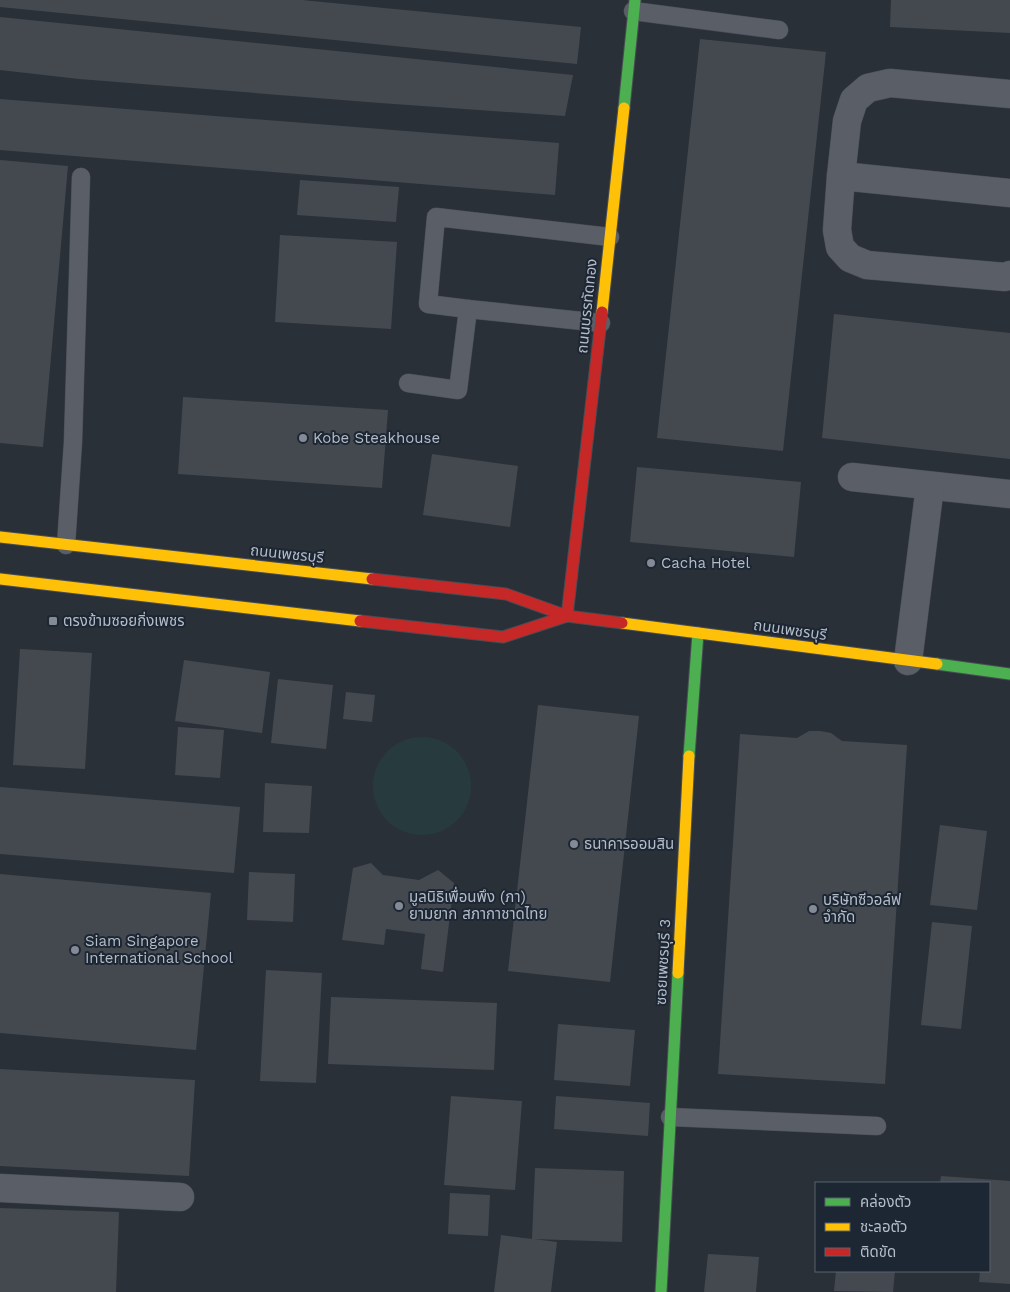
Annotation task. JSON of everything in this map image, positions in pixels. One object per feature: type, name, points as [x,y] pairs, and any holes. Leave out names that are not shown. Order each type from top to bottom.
[{"type":"main road","name":"ถนนบรรทัดทอง","points":[[566,616],[601,323],[634,5]]},
{"type":"main road","name":"ถนนเพชรบุรี","points":[[0,537],[506,594],[566,616],[1010,674]]},
{"type":"main road","name":"ถนนเพชรบุรี","points":[[0,579],[503,637],[566,616]]},
{"type":"main road","name":"ซอยเพชรบุรี 3","points":[[661,1292],[691,719],[698,633]]},
{"type":"street","points":[[1010,94],[890,83],[868,88],[854,100],[847,121],[837,230],[840,247],[850,258],[867,265],[1010,275]]},
{"type":"street","points":[[841,176],[1010,192]]},
{"type":"street","points":[[852,477],[1010,494]]},
{"type":"street","points":[[908,661],[930,486]]},
{"type":"street","points":[[0,1188],[180,1197]]},
{"type":"lane","points":[[634,5],[779,30]]},
{"type":"lane","points":[[66,545],[73,442],[81,177]]},
{"type":"lane","points":[[601,323],[428,304],[436,217],[610,237]]},
{"type":"lane","points":[[408,383],[458,390],[468,309]]},
{"type":"lane","points":[[670,1117],[877,1126]]},
{"type":"green space","points":[[422,737],[441,741],[456,752],[467,767],[471,786],[467,805],[456,820],[441,831],[422,835],[403,831],[388,820],[377,805],[373,786],[377,767],[388,752],[403,741]]},
{"type":"building","points":[[0,0],[302,0],[581,27],[577,64],[0,7]]},
{"type":"building","points":[[891,0],[1010,0],[1010,33],[890,27]]},
{"type":"building","points":[[0,17],[573,75],[565,116],[79,79],[0,70]]},
{"type":"building","points":[[700,39],[826,52],[783,451],[657,438]]},
{"type":"building","points":[[0,99],[559,143],[555,195],[0,150]]},
{"type":"building","points":[[0,160],[68,166],[43,447],[0,443]]},
{"type":"building","points":[[300,180],[399,187],[396,222],[297,215]]},
{"type":"building","points":[[280,235],[397,242],[391,329],[275,322]]},
{"type":"building","points":[[834,314],[1010,333],[1010,459],[822,438]]},
{"type":"building","points":[[183,397],[388,410],[382,488],[178,474]]},
{"type":"building","points":[[432,454],[518,466],[510,527],[423,515]]},
{"type":"building","points":[[637,467],[801,482],[794,557],[630,542]]},
{"type":"building","points":[[20,649],[92,653],[85,769],[13,765]]},
{"type":"building","points":[[184,660],[270,672],[262,733],[175,721]]},
{"type":"building","points":[[278,679],[333,685],[326,749],[271,743]]},
{"type":"building","points":[[346,692],[375,695],[372,722],[343,719]]},
{"type":"building","name":"ธนาคารออมสิน","points":[[538,705],[639,716],[610,982],[508,971]]},
{"type":"building","points":[[178,727],[224,730],[220,778],[175,775]]},
{"type":"building","name":"บริษัทซีวอล์ฟ จำกัด","points":[[809,731],[831,733],[842,741],[907,745],[885,1084],[718,1074],[740,734],[797,738]]},
{"type":"building","points":[[265,783],[312,786],[309,833],[263,832]]},
{"type":"building","points":[[0,787],[240,807],[234,873],[0,854]]},
{"type":"building","points":[[940,825],[987,831],[977,910],[930,905]]},
{"type":"building","name":"มูลนิธิเพื่อนพึง (ภา) ยามยาก สภากาชาดไทย","points":[[371,863],[383,875],[419,880],[438,870],[454,883],[443,972],[421,969],[425,934],[386,929],[384,945],[342,940],[353,868]]},
{"type":"building","points":[[249,872],[295,874],[293,922],[247,920]]},
{"type":"building","points":[[0,874],[211,893],[196,1050],[0,1033]]},
{"type":"building","points":[[932,922],[972,926],[961,1029],[921,1025]]},
{"type":"building","points":[[266,970],[322,973],[316,1083],[260,1081]]},
{"type":"building","points":[[331,997],[497,1003],[494,1070],[328,1064]]},
{"type":"building","points":[[558,1024],[635,1030],[630,1086],[554,1080]]},
{"type":"building","points":[[0,1069],[195,1080],[189,1176],[0,1166]]},
{"type":"building","points":[[451,1096],[522,1101],[515,1190],[444,1185]]},
{"type":"building","points":[[556,1096],[650,1103],[648,1136],[554,1129]]},
{"type":"building","points":[[535,1168],[624,1171],[622,1242],[534,1239],[557,1242],[551,1292],[494,1292],[501,1235],[532,1239]]},
{"type":"building","points":[[941,1176],[1010,1181],[1010,1284],[979,1282],[980,1272],[990,1272],[990,1182],[940,1182]]},
{"type":"building","points":[[450,1193],[490,1195],[488,1236],[448,1234]]},
{"type":"building","points":[[0,1208],[119,1212],[116,1292],[0,1292]]},
{"type":"building","points":[[708,1254],[759,1257],[756,1292],[704,1292]]},
{"type":"building","points":[[836,1272],[895,1272],[893,1292],[834,1291]]},
{"type":"traffic: fast","points":[[624,108],[635,0]]},
{"type":"traffic: fast","points":[[689,756],[698,633]]},
{"type":"traffic: fast","points":[[937,664],[1010,674]]},
{"type":"traffic: fast","points":[[661,1292],[678,973]]},
{"type":"traffic: slow","points":[[602,312],[624,108]]},
{"type":"traffic: slow","points":[[0,537],[372,579]]},
{"type":"traffic: slow","points":[[0,579],[360,621]]},
{"type":"traffic: slow","points":[[622,623],[937,664]]},
{"type":"traffic: slow","points":[[678,973],[689,756]]},
{"type":"traffic: jam","points":[[567,616],[602,312]]},
{"type":"traffic: jam","points":[[372,579],[506,594],[567,616],[622,623]]},
{"type":"traffic: jam","points":[[360,621],[503,637],[567,616]]},
{"type":"place","name":"Kobe Steakhouse","points":[[303,438]]},
{"type":"place","name":"Cacha Hotel","points":[[651,563]]},
{"type":"place","name":"ตรงข้ามซอยกิ่งเพชร","points":[[53,621]]},
{"type":"place","name":"ธนาคารออมสิน","points":[[574,844]]},
{"type":"place","name":"มูลนิธิเพื่อนพึง (ภา) ยามยาก สภากาชาดไทย","points":[[399,906]]},
{"type":"place","name":"บริษัทซีวอล์ฟ จำกัด","points":[[813,909]]},
{"type":"place","name":"Siam Singapore International School","points":[[75,950]]}]
